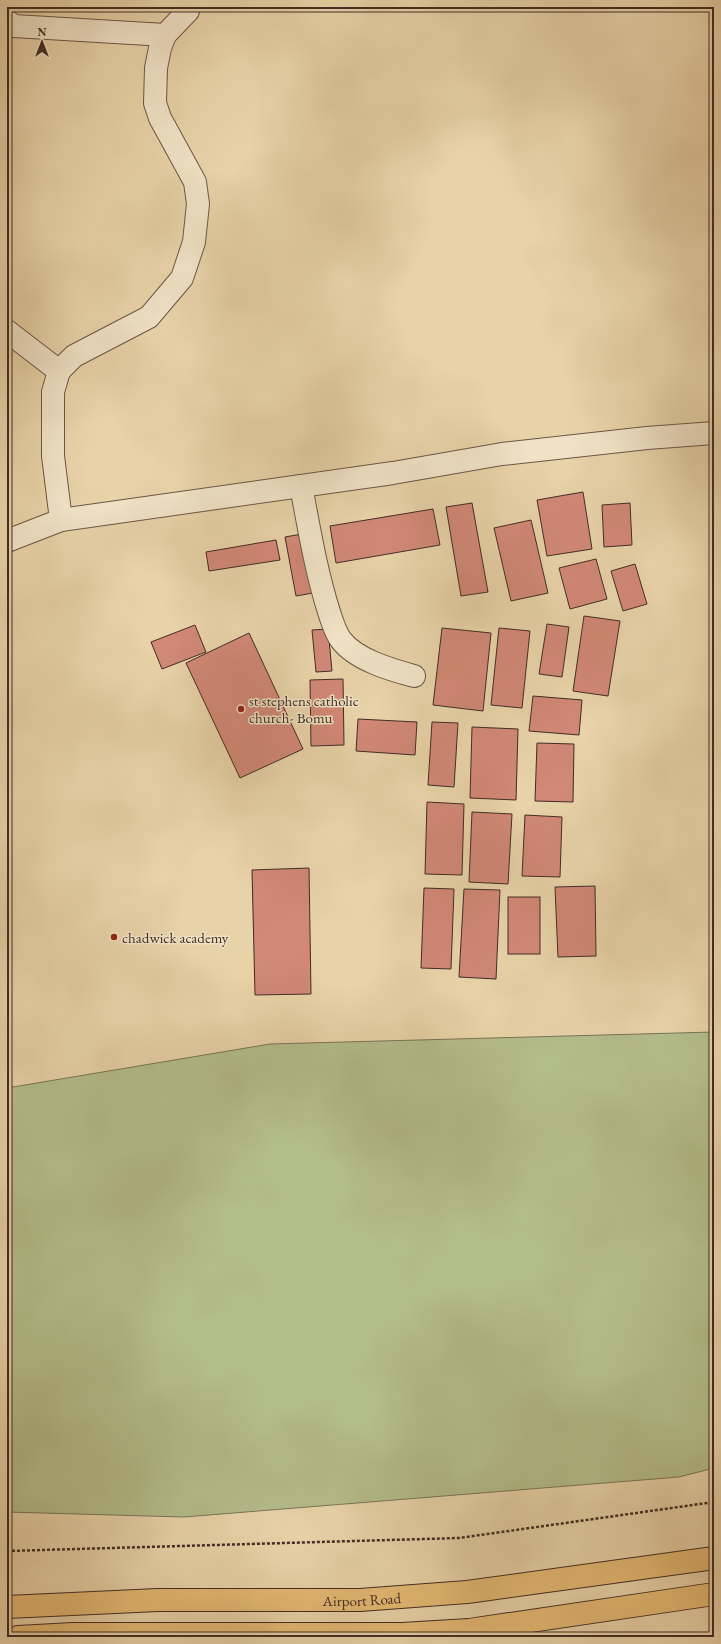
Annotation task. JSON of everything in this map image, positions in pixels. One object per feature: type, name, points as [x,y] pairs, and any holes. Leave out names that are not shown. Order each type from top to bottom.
[{"type":"main road","name":"Airport Road","points":[[7,1607],[158,1600],[360,1600],[467,1592],[714,1558]]},
{"type":"main road","points":[[18,1637],[73,1634],[402,1634],[461,1630],[714,1594]]},
{"type":"street","points":[[61,520],[53,456],[53,392],[59,371],[74,356],[149,318],[182,278],[194,242],[198,204],[195,182],[160,118],[155,103],[156,68],[160,48],[165,35],[188,11],[188,7]]},
{"type":"street","points":[[7,21],[14,26],[165,35]]},
{"type":"street","points":[[7,331],[59,371]]},
{"type":"street","points":[[7,540],[61,520],[301,486],[502,454],[647,438],[714,433]]},
{"type":"street","points":[[301,486],[325,600],[335,629],[341,641],[357,654],[384,667],[414,676]]},
{"type":"path","points":[[7,1551],[459,1538],[714,1502]]},
{"type":"green space","points":[[714,1032],[714,1468],[679,1477],[184,1517],[7,1512],[7,1088],[270,1044]]},
{"type":"building","points":[[583,492],[592,549],[547,556],[537,500]]},
{"type":"building","points":[[472,503],[488,592],[461,596],[446,507]]},
{"type":"building","points":[[630,503],[632,545],[604,547],[602,505]]},
{"type":"building","points":[[433,509],[440,545],[336,563],[330,526]]},
{"type":"building","points":[[531,520],[548,593],[511,601],[494,528]]},
{"type":"building","points":[[302,534],[313,593],[296,596],[285,537]]},
{"type":"building","points":[[276,540],[280,560],[209,571],[206,552]]},
{"type":"building","points":[[596,559],[607,599],[570,609],[559,568]]},
{"type":"building","points":[[635,564],[647,604],[623,611],[611,571]]},
{"type":"building","points":[[584,616],[620,621],[608,696],[573,691]]},
{"type":"building","points":[[547,624],[569,627],[562,677],[539,674]]},
{"type":"building","points":[[195,625],[206,652],[162,669],[151,642]]},
{"type":"building","points":[[442,628],[491,633],[483,711],[433,705]]},
{"type":"building","points":[[499,628],[530,631],[522,708],[491,705]]},
{"type":"building","points":[[328,629],[332,671],[316,672],[312,630]]},
{"type":"building","points":[[249,633],[303,749],[240,778],[186,663]]},
{"type":"building","points":[[343,679],[344,745],[311,746],[310,680]]},
{"type":"building","points":[[533,696],[582,700],[579,735],[529,731]]},
{"type":"building","points":[[358,719],[417,722],[415,755],[356,751]]},
{"type":"building","points":[[432,722],[458,723],[454,787],[428,785]]},
{"type":"building","points":[[472,727],[518,729],[516,800],[470,798]]},
{"type":"building","points":[[537,743],[574,744],[573,802],[535,801]]},
{"type":"building","points":[[427,802],[464,804],[462,875],[425,874]]},
{"type":"building","points":[[472,812],[512,814],[508,884],[469,882]]},
{"type":"building","points":[[525,815],[562,817],[560,877],[522,876]]},
{"type":"building","points":[[309,868],[311,994],[255,995],[252,870]]},
{"type":"building","points":[[595,886],[596,956],[558,957],[555,887]]},
{"type":"building","points":[[424,888],[454,889],[451,969],[421,968]]},
{"type":"building","points":[[464,889],[500,890],[496,979],[459,977]]},
{"type":"building","points":[[508,897],[540,897],[540,954],[508,954]]},
{"type":"place","name":"st stephens catholic church- Bomu","points":[[241,709]]},
{"type":"place","name":"chadwick academy","points":[[114,937]]}]
